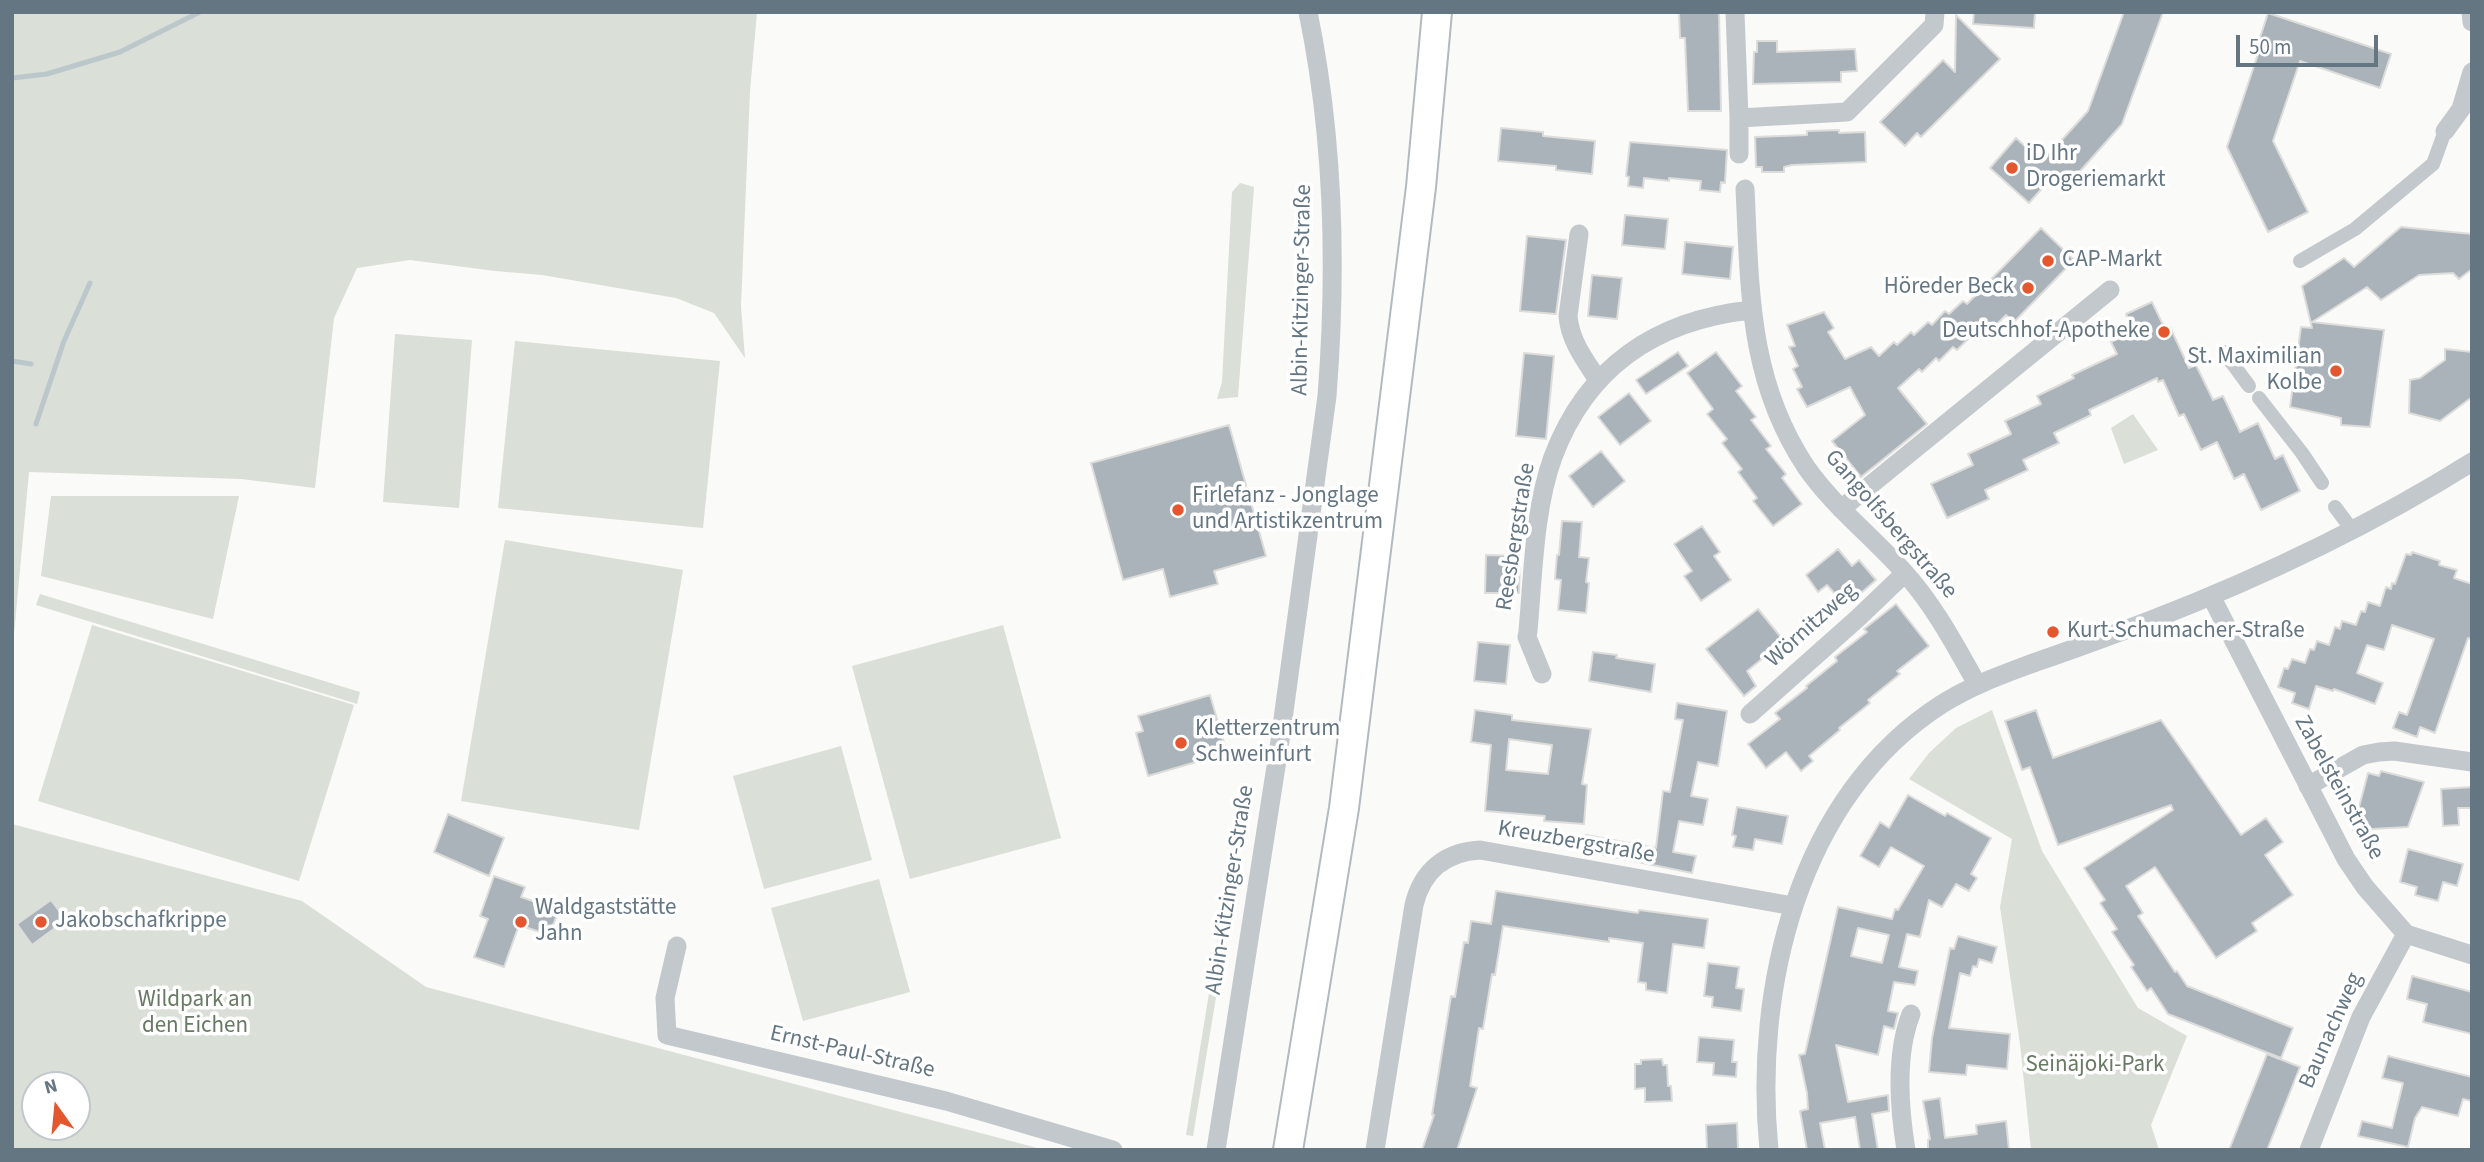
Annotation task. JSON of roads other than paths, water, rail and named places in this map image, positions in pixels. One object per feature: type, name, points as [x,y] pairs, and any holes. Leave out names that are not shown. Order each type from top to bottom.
[{"type":"main road","points":[[1288,1150],[1344,808],[1419,201],[1437,12]]},
{"type":"street","name":"Albin-Kitzinger-Straße","points":[[1216,1150],[1280,741],[1327,396],[1332,284],[1330,181],[1308,12]]},
{"type":"street","points":[[1735,12],[1739,154]]},
{"type":"street","points":[[1739,118],[1847,112],[1934,25],[1935,12]]},
{"type":"street","points":[[2471,12],[2472,22]]},
{"type":"street","points":[[2300,261],[2356,229],[2433,164],[2445,131],[2461,109],[2472,72]]},
{"type":"street","name":"Gangolfsbergstraße","points":[[1745,189],[1751,310],[1759,358],[1777,412],[1805,466],[1841,509],[1905,573],[1929,603],[1977,684]]},
{"type":"street","points":[[1579,234],[1568,316],[1569,328],[1573,341],[1598,380]]},
{"type":"street","points":[[1841,509],[2110,290]]},
{"type":"street","name":"Reesbergstraße","points":[[1542,674],[1527,638],[1541,507],[1552,459],[1565,430],[1598,380],[1617,362],[1651,340],[1688,322],[1751,310]]},
{"type":"street","points":[[2224,352],[2249,386]]},
{"type":"street","points":[[2259,398],[2322,483]]},
{"type":"street","points":[[1769,1150],[1766,1088],[1769,1027],[1793,905],[1809,864],[1827,832],[1876,759],[1941,704],[1977,684],[2211,596],[2353,531],[2472,462]]},
{"type":"street","points":[[2335,507],[2353,531]]},
{"type":"street","name":"Wörnitzweg","points":[[1750,714],[1905,573]]},
{"type":"street","name":"Zabelsteinstraße","points":[[2211,596],[2346,859],[2365,887],[2406,934]]},
{"type":"street","points":[[2308,786],[2363,755],[2379,752],[2394,751],[2472,762]]},
{"type":"street","name":"Kreuzbergstraße","points":[[1375,1150],[1414,905],[1422,882],[1439,863],[1454,855],[1480,850],[1793,905]]},
{"type":"street","points":[[2406,934],[2472,955]]},
{"type":"street","name":"Baunachweg","points":[[2309,1150],[2361,1017],[2406,934]]},
{"type":"street","name":"Ernst-Paul-Straße","points":[[677,946],[665,998],[667,1035],[946,1101],[1113,1150]]},
{"type":"street","points":[[1906,1150],[1902,1063],[1906,1029],[1912,1014]]},
{"type":"waterway","points":[[12,78],[47,74],[120,52],[200,12]]},
{"type":"waterway","points":[[36,424],[64,341],[90,283]]},
{"type":"waterway","points":[[12,361],[31,364]]},
{"type":"place","name":"iD Ihr Drogeriemarkt","points":[[2012,168]]},
{"type":"place","name":"CAP-Markt","points":[[2048,261]]},
{"type":"place","name":"Höreder Beck","points":[[2028,288]]},
{"type":"place","name":"Deutschhof-Apotheke","points":[[2164,332]]},
{"type":"place","name":"St. Maximilian Kolbe","points":[[2336,371]]},
{"type":"place","name":"Firlefanz - Jonglage und Artistikzentrum","points":[[1178,510]]},
{"type":"place","name":"Kurt-Schumacher-Straße","points":[[2053,632]]},
{"type":"place","name":"Kletterzentrum Schweinfurt","points":[[1181,743]]},
{"type":"place","name":"Jakobschafkrippe","points":[[41,922]]},
{"type":"place","name":"Waldgaststätte Jahn","points":[[521,922]]},
{"type":"park label","name":"Wildpark an den Eichen","points":[[195,1014]]},
{"type":"park label","name":"Seinäjoki-Park","points":[[2095,1066]]}]
